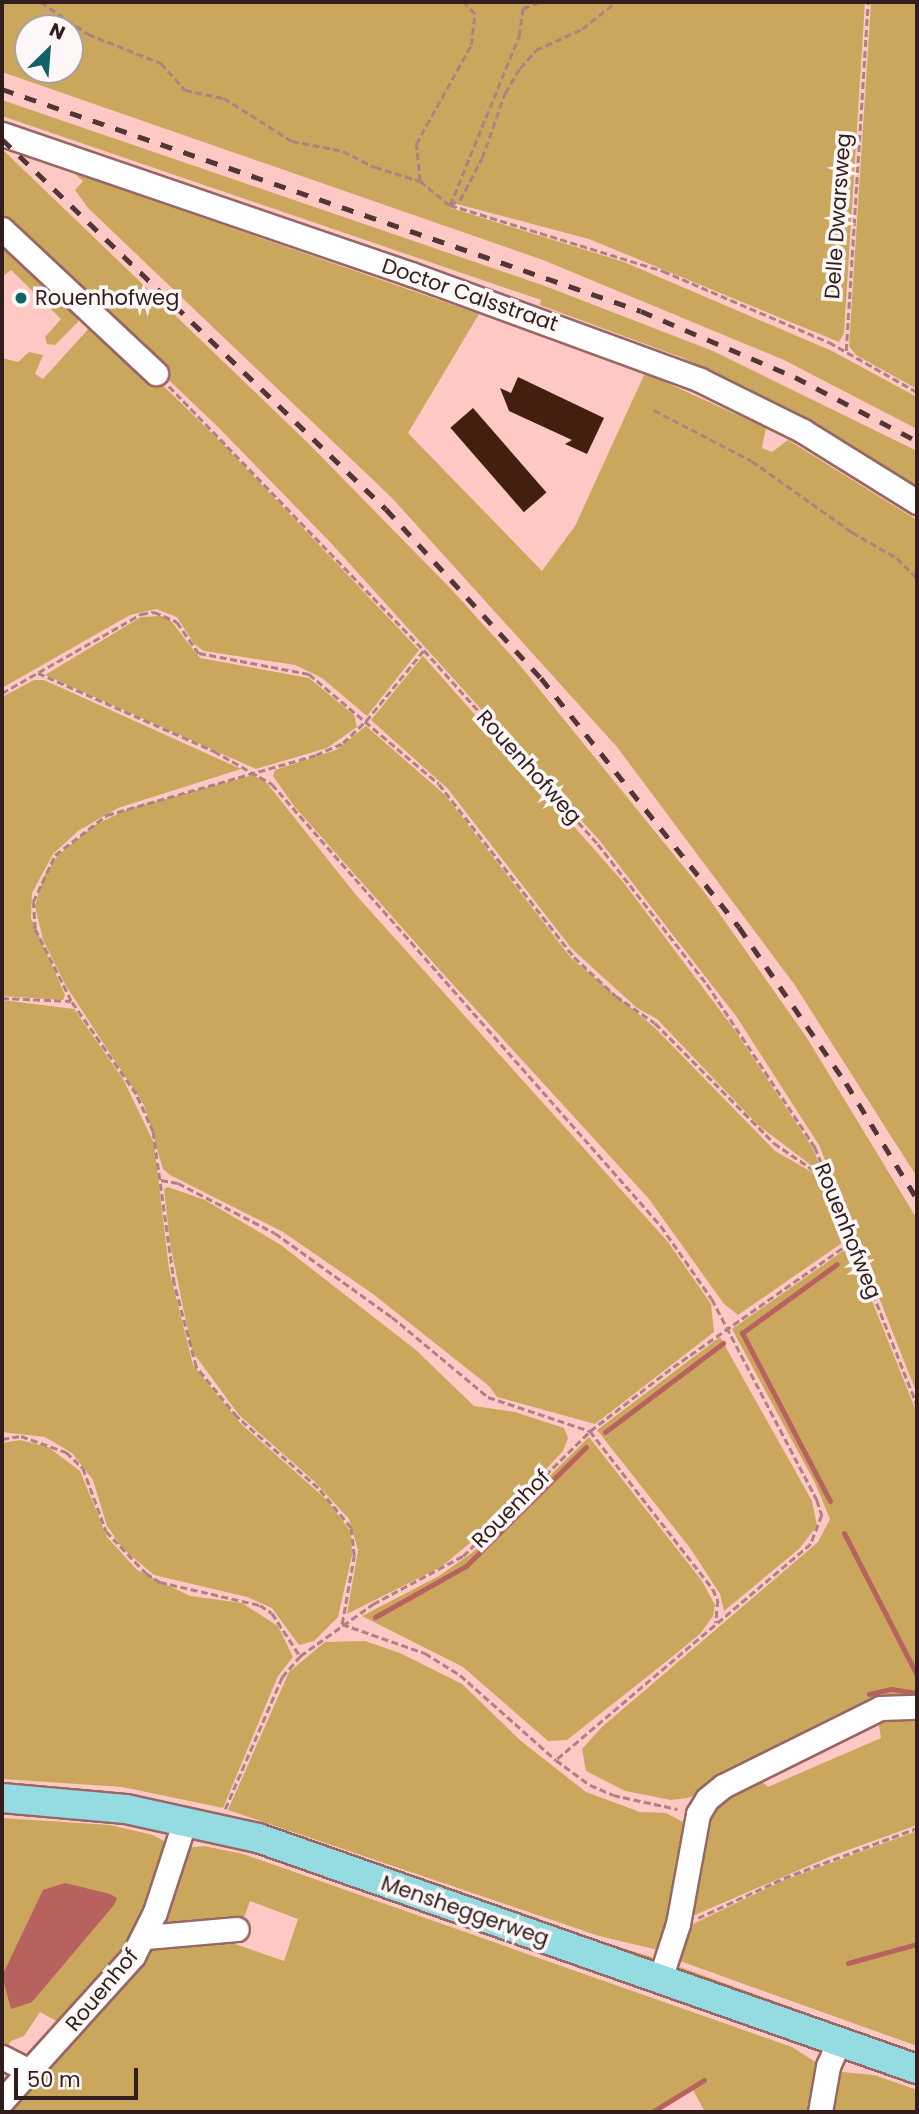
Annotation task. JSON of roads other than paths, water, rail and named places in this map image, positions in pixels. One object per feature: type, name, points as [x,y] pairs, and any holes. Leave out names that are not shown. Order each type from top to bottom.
[{"type":"main road","name":"Mensheggerweg","points":[[2,1798],[126,1809],[258,1838],[917,2069]]},
{"type":"street","name":"Doctor Calsstraat","points":[[2,134],[688,375],[803,430],[917,502]]},
{"type":"street","points":[[2,229],[156,373]]},
{"type":"street","points":[[660,1979],[678,1924],[698,1814],[723,1786],[880,1708],[917,1707]]},
{"type":"street","name":"Rouenhof","points":[[2,2101],[119,1974],[146,1937],[184,1820]]},
{"type":"street","points":[[146,1937],[237,1928]]},
{"type":"street","points":[[820,2112],[828,2066],[839,2041]]},
{"type":"street","points":[[2,2057],[31,2072]]},
{"type":"waterway","points":[[830,1501],[742,1333],[837,1264]]},
{"type":"waterway","points":[[605,1432],[723,1343]]},
{"type":"waterway","points":[[375,1617],[466,1566],[586,1447]]},
{"type":"waterway","points":[[844,1533],[917,1675]]},
{"type":"waterway","points":[[869,1694],[891,1689],[917,1693]]},
{"type":"waterway","points":[[848,1963],[917,1944]]},
{"type":"waterway","points":[[652,2112],[704,2080]]},
{"type":"railway","points":[[2,89],[641,311],[795,377],[917,441]]},
{"type":"railway","points":[[2,139],[386,509],[541,678],[739,927],[846,1083],[917,1199]]},
{"type":"place","name":"Rouenhofweg","points":[[21,298]]}]
